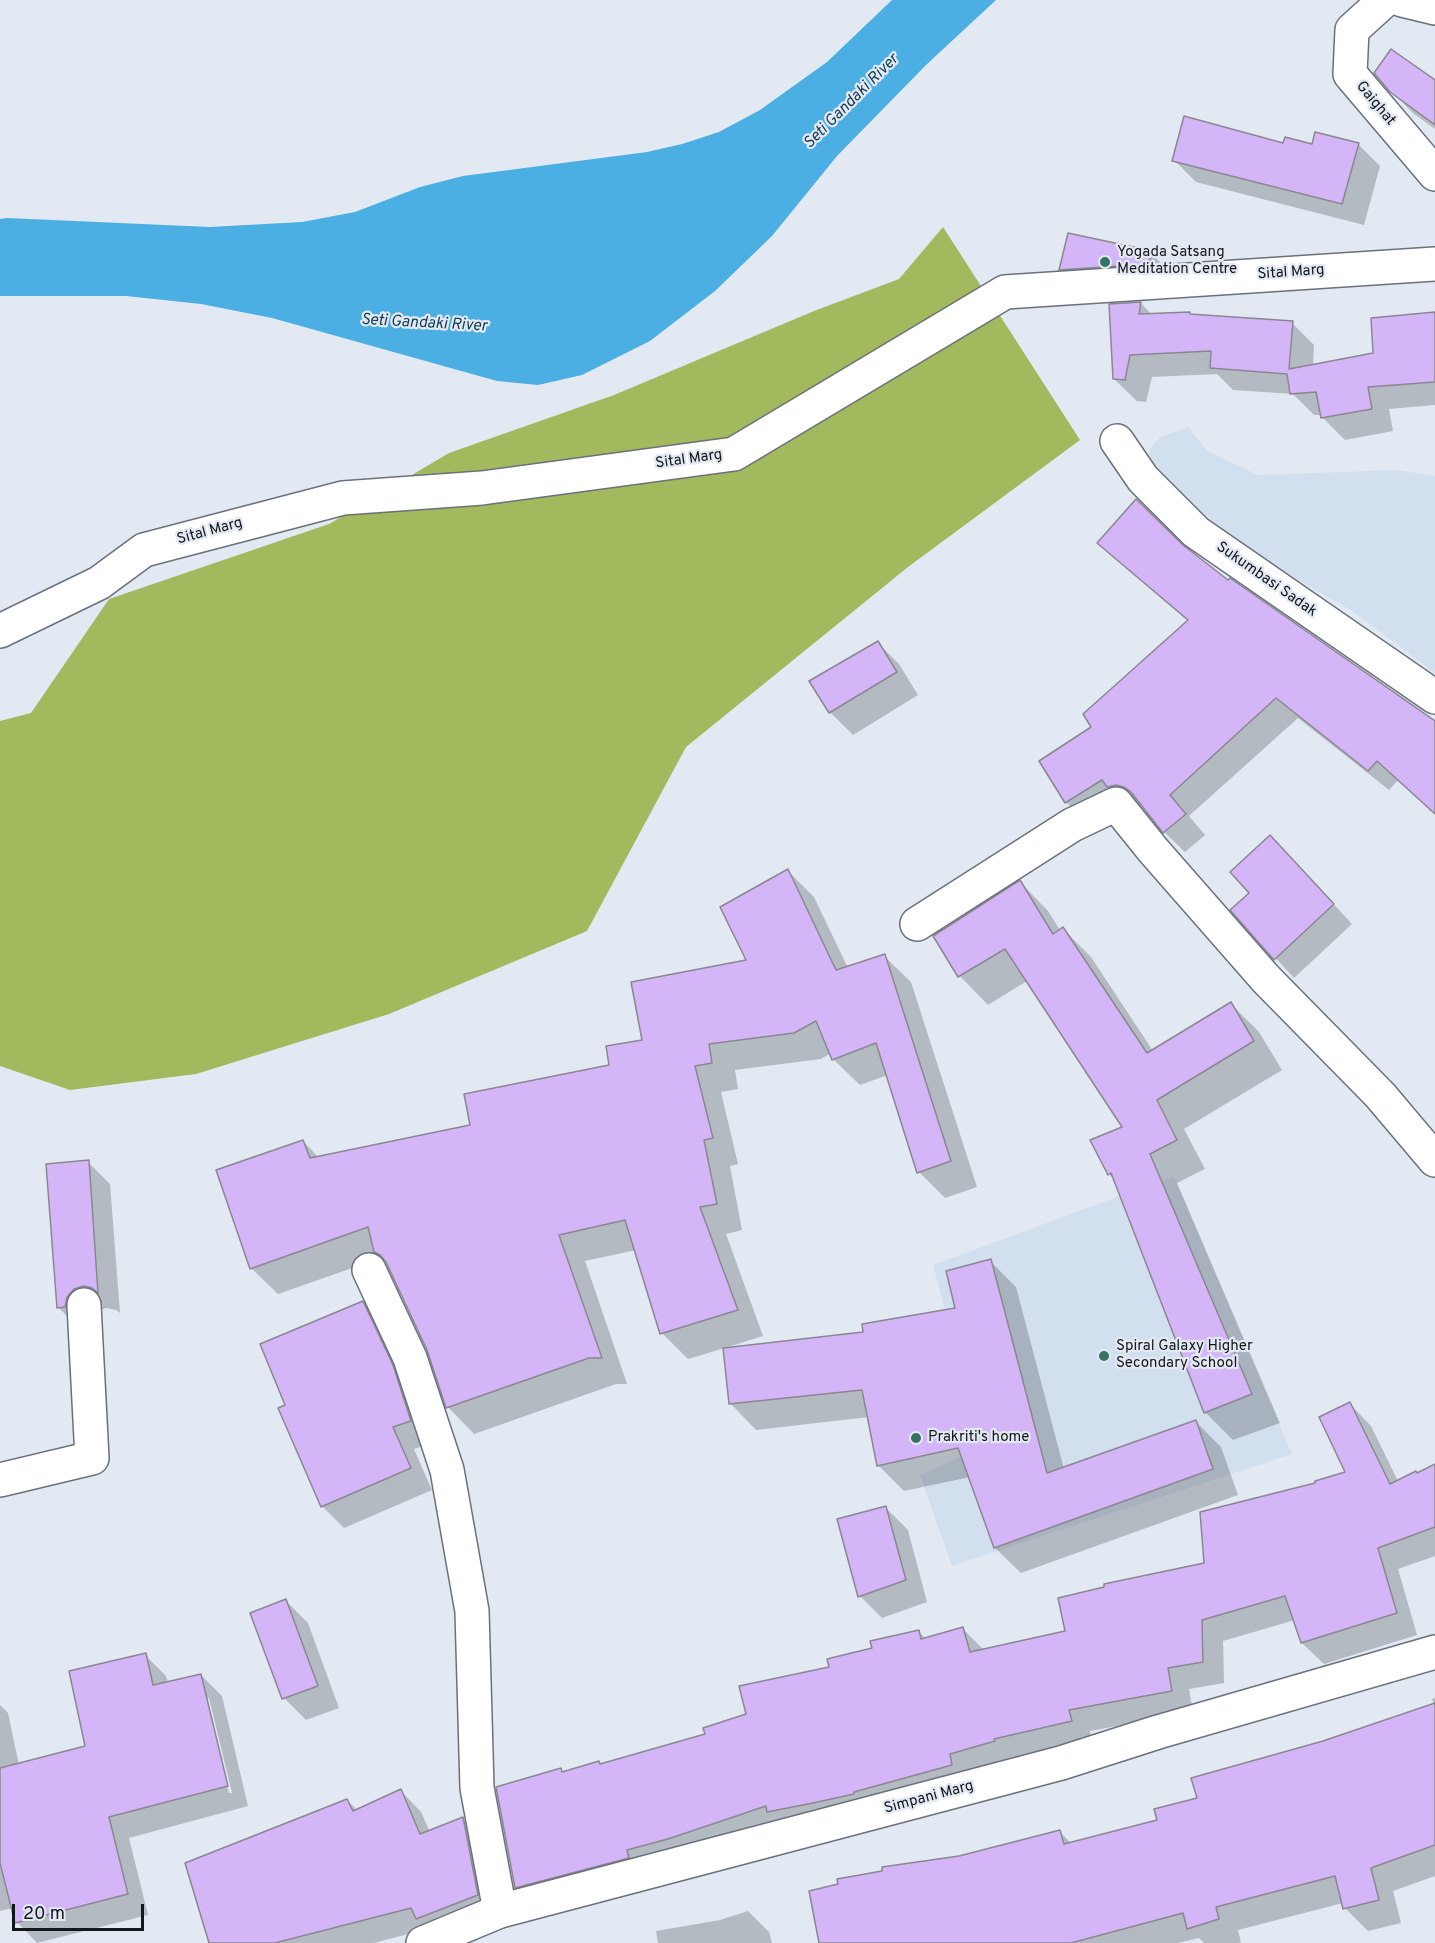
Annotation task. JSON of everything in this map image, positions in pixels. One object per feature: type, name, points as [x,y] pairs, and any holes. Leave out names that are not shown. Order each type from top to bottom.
[{"type":"street","name":"Gaighat","points":[[1385,0],[1352,30],[1350,74],[1435,174]]},
{"type":"street","points":[[1402,0],[1435,8]]},
{"type":"street","name":"Sital Marg","points":[[0,631],[99,583],[144,550],[343,498],[482,488],[734,454],[1005,292],[1435,264]]},
{"type":"street","name":"Sukumbasi Sadak","points":[[1117,441],[1143,479],[1196,532],[1435,697]]},
{"type":"street","points":[[917,924],[1072,825],[1116,804],[1153,850],[1266,979],[1380,1095],[1435,1160]]},
{"type":"street","points":[[369,1270],[410,1358],[447,1470],[472,1611],[477,1788],[500,1911]]},
{"type":"street","points":[[0,1480],[92,1458],[84,1305]]},
{"type":"street","name":"Simpani Marg","points":[[423,1943],[500,1911],[1061,1763],[1158,1732],[1435,1652]]},
{"type":"shaded area","points":[[1188,427],[1207,451],[1258,475],[1397,470],[1435,476],[1435,673],[1351,610],[1257,556],[1160,480],[1146,462],[1150,449],[1160,437]]},
{"type":"shaded area","name":"Spiral Galaxy Higher Secondary School","points":[[1174,1176],[1292,1454],[952,1566],[920,1475],[982,1447],[933,1265]]},
{"type":"green space","points":[[943,227],[1080,440],[908,567],[686,747],[587,931],[389,1014],[196,1074],[70,1090],[0,1066],[0,721],[31,713],[109,599],[329,524],[449,453],[614,395],[814,311],[899,279]]},
{"type":"water","name":"Seti Gandaki River","points":[[892,0],[996,0],[926,65],[837,156],[772,236],[715,291],[650,341],[582,375],[538,385],[497,381],[272,318],[201,304],[126,296],[0,296],[0,219],[210,227],[302,222],[355,212],[420,187],[463,176],[647,152],[682,144],[719,132],[760,110],[827,62]]},
{"type":"building","points":[[1391,49],[1435,80],[1435,125],[1390,92],[1374,73]]},
{"type":"building","points":[[1184,116],[1283,143],[1285,137],[1312,144],[1315,132],[1359,143],[1342,204],[1172,161]]},
{"type":"building","points":[[1068,233],[1152,251],[1149,264],[1059,270]]},
{"type":"building","points":[[1141,302],[1139,314],[1190,312],[1190,314],[1293,321],[1289,369],[1373,353],[1371,318],[1435,312],[1435,382],[1368,387],[1372,409],[1321,418],[1316,392],[1290,394],[1287,374],[1210,368],[1211,351],[1130,355],[1125,380],[1113,379],[1109,304]]},
{"type":"building","points":[[1136,499],[1183,545],[1228,580],[1230,578],[1435,721],[1435,814],[1377,761],[1368,771],[1276,698],[1170,795],[1186,814],[1163,833],[1131,792],[1116,785],[1107,787],[1102,780],[1065,803],[1039,761],[1091,727],[1083,714],[1188,620],[1097,543]]},
{"type":"building","points":[[878,641],[897,672],[829,713],[809,681]]},
{"type":"building","points":[[1270,835],[1334,904],[1274,960],[1230,910],[1249,893],[1230,872]]},
{"type":"building","points":[[788,869],[836,970],[885,954],[951,1161],[917,1173],[876,1043],[832,1060],[816,1021],[794,1033],[709,1044],[712,1063],[695,1066],[713,1138],[704,1140],[717,1204],[700,1207],[738,1310],[660,1334],[625,1220],[559,1235],[602,1358],[589,1358],[446,1408],[427,1350],[386,1262],[374,1252],[368,1227],[250,1269],[216,1170],[303,1140],[310,1158],[470,1125],[464,1094],[609,1065],[606,1046],[642,1040],[631,982],[746,960],[720,907]]},
{"type":"building","points":[[1020,880],[1053,934],[1063,927],[1147,1053],[1231,1002],[1254,1041],[1157,1100],[1177,1140],[1150,1154],[1252,1394],[1204,1413],[1111,1173],[1108,1175],[1090,1140],[1122,1127],[1005,949],[958,977],[933,936]]},
{"type":"building","points":[[89,1160],[98,1293],[84,1286],[74,1289],[67,1297],[65,1307],[57,1308],[46,1164]]},
{"type":"building","points":[[991,1259],[1047,1473],[1196,1420],[1213,1469],[994,1548],[958,1448],[877,1466],[862,1390],[729,1404],[723,1348],[863,1332],[862,1324],[955,1308],[946,1271]]},
{"type":"building","points":[[363,1301],[393,1365],[411,1421],[393,1427],[411,1468],[321,1507],[278,1408],[285,1405],[260,1344]]},
{"type":"building","points":[[1350,1402],[1390,1484],[1435,1464],[1435,1527],[1378,1548],[1397,1613],[1301,1643],[1285,1596],[1202,1620],[1203,1662],[1168,1668],[1172,1691],[1069,1710],[1072,1721],[994,1739],[995,1741],[950,1754],[952,1765],[854,1792],[854,1794],[767,1812],[766,1806],[668,1839],[627,1850],[629,1858],[515,1888],[496,1787],[561,1768],[562,1772],[599,1761],[600,1764],[705,1734],[703,1728],[746,1714],[739,1686],[829,1667],[827,1659],[872,1648],[870,1641],[919,1630],[921,1639],[963,1627],[970,1652],[1065,1631],[1058,1598],[1104,1587],[1104,1584],[1204,1563],[1200,1512],[1315,1483],[1315,1481],[1345,1472],[1319,1417]]},
{"type":"building","points":[[886,1506],[906,1580],[858,1597],[837,1519]]},
{"type":"building","points":[[286,1599],[318,1686],[282,1699],[250,1613]]},
{"type":"building","points":[[146,1653],[153,1685],[201,1674],[228,1786],[109,1817],[128,1894],[15,1923],[0,1863],[0,1768],[85,1746],[69,1671]]},
{"type":"building","points":[[1435,1703],[1435,1845],[1371,1868],[1379,1900],[1343,1909],[1335,1876],[1216,1907],[1219,1919],[1187,1929],[1183,1913],[1071,1943],[819,1943],[809,1891],[838,1884],[837,1879],[882,1871],[882,1867],[959,1856],[1060,1830],[1064,1844],[1157,1820],[1154,1809],[1197,1798],[1191,1778],[1323,1741]]},
{"type":"building","points":[[401,1789],[420,1834],[463,1817],[478,1895],[416,1919],[411,1908],[275,1943],[209,1943],[185,1863],[347,1799],[353,1811]]},
{"type":"place","name":"Yogada Satsang Meditation Centre","points":[[1105,262]]},
{"type":"place","name":"Spiral Galaxy Higher Secondary School","points":[[1104,1356]]},
{"type":"place","name":"Prakriti's home","points":[[916,1438]]}]
